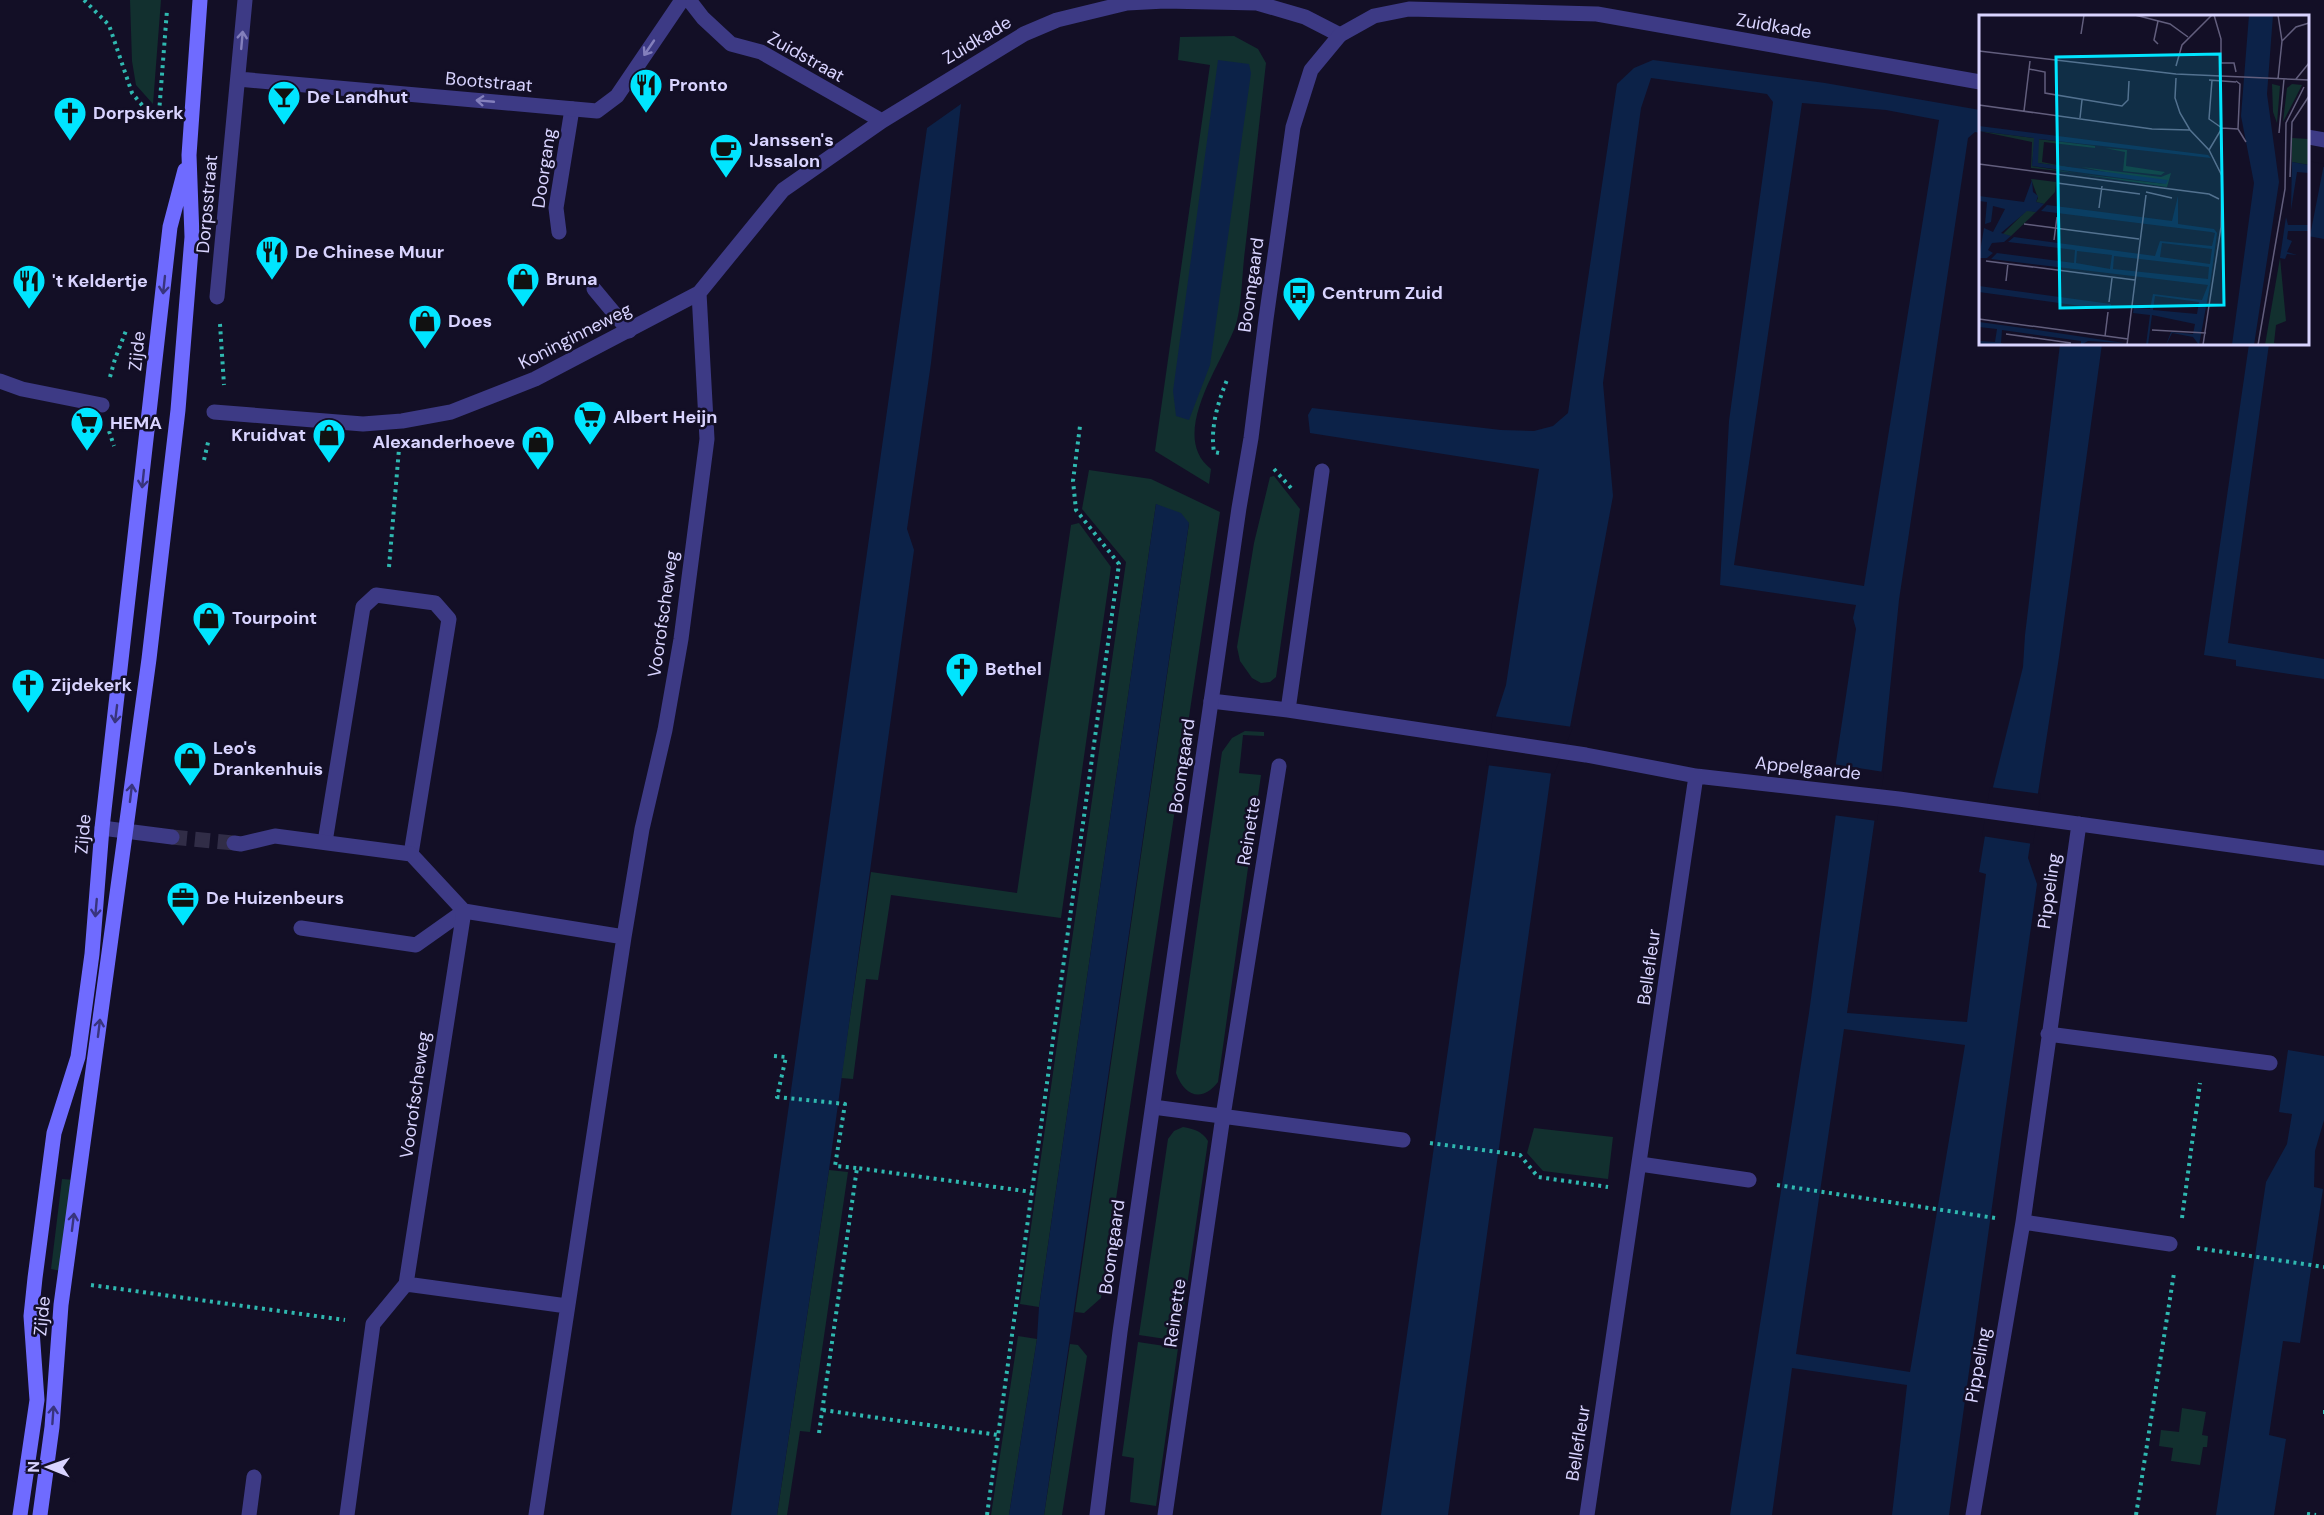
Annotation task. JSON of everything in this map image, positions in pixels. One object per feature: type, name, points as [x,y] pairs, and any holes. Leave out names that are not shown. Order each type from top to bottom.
[{"type":"main road","name":"Zijde","points":[[40,1515],[52,1427],[62,1305],[126,832],[178,410],[192,237],[189,155],[200,0]]},
{"type":"main road","name":"Zijde","points":[[20,1515],[37,1400],[31,1316],[35,1278],[54,1133],[78,1057],[92,954],[102,828],[170,227],[189,155]]},
{"type":"street","name":"Dorpsstraat","points":[[218,297],[245,0]]},
{"type":"street","name":"Bootstraat","points":[[238,79],[597,111],[617,96],[682,0]]},
{"type":"street","name":"Zuidstraat","points":[[689,0],[731,44],[761,52],[882,121]]},
{"type":"street","name":"Zuidkade","points":[[882,121],[1024,34],[1057,20],[1127,3],[1165,1],[1257,3],[1305,17],[1340,35],[1374,16],[1409,9],[1597,14],[1979,82]]},
{"type":"street","name":"Boomgaard","points":[[1097,1515],[1120,1332],[1251,438],[1293,127],[1311,70],[1340,35]]},
{"type":"street","name":"Doorgang","points":[[559,232],[556,208],[572,109]]},
{"type":"street","name":"Koninginneweg","points":[[220,412],[363,424],[402,421],[451,412],[535,379],[699,293],[783,190],[882,121]]},
{"type":"street","points":[[2309,137],[2324,140]]},
{"type":"street","points":[[594,289],[629,331]]},
{"type":"street","name":"Voorofscheweg","points":[[536,1515],[624,937],[642,829],[665,730],[681,639],[707,439],[699,293]]},
{"type":"street","points":[[0,381],[22,389],[102,405]]},
{"type":"street","points":[[1211,701],[1288,710],[1322,471]]},
{"type":"street","points":[[325,842],[363,608],[376,595],[435,603],[449,619],[411,854]]},
{"type":"street","name":"Appelgaarde","points":[[1288,710],[1586,755],[1696,776],[1815,788],[2324,858]]},
{"type":"street","name":"Reinette","points":[[1165,1515],[1223,1116],[1280,766]]},
{"type":"street","name":"Bellefleur","points":[[1587,1515],[1696,776]]},
{"type":"street","name":"Pippeling","points":[[1973,1515],[2023,1222],[2079,824]]},
{"type":"street","points":[[102,828],[172,837]]},
{"type":"street","points":[[234,843],[240,844],[275,836],[411,854],[464,911],[624,937]]},
{"type":"street","points":[[301,928],[416,945],[464,911]]},
{"type":"street","name":"Voorofscheweg","points":[[406,1284],[464,911]]},
{"type":"street","points":[[2048,1034],[2270,1063]]},
{"type":"street","points":[[1153,1107],[1402,1140]]},
{"type":"street","points":[[1640,1164],[1749,1180]]},
{"type":"street","points":[[2023,1222],[2174,1245]]},
{"type":"street","points":[[347,1515],[373,1324],[406,1284],[567,1306]]},
{"type":"street","points":[[249,1515],[254,1477]]},
{"type":"path","points":[[84,0],[109,25],[132,93],[147,111]]},
{"type":"path","points":[[159,113],[168,0]]},
{"type":"path","points":[[218,297],[220,412]]},
{"type":"path","points":[[386,597],[402,421]]},
{"type":"path","points":[[987,1515],[1119,564],[1076,510],[1073,482],[1080,426]]},
{"type":"path","points":[[2136,1515],[2174,1245],[2204,1054]]},
{"type":"path","points":[[774,1056],[786,1057],[777,1097],[845,1104],[835,1166],[1032,1192]]},
{"type":"path","points":[[1435,1143],[1520,1155],[1538,1178],[1636,1190]]},
{"type":"path","points":[[819,1433],[857,1168]]},
{"type":"path","points":[[1770,1184],[1998,1219]]},
{"type":"path","points":[[2174,1245],[2324,1267]]},
{"type":"path","points":[[84,1284],[373,1324]]},
{"type":"path","points":[[823,1410],[998,1435]]},
{"type":"path","points":[[2307,1514],[2316,1515]]},
{"type":"green space","points":[[130,0],[161,0],[153,104],[136,85],[132,61]]},
{"type":"green space","points":[[1234,36],[1258,49],[1266,63],[1237,319],[1210,380],[1196,420],[1195,438],[1199,455],[1211,469],[1209,484],[1155,451],[1210,65],[1178,60],[1180,37]]},
{"type":"green space","points":[[1089,470],[1151,479],[1220,512],[1101,1298],[1084,1313],[1075,1312],[1189,523],[1156,504],[1039,1307],[1020,1304],[1126,562],[1082,509]]},
{"type":"green space","points":[[1274,476],[1300,509],[1276,677],[1270,682],[1261,683],[1252,678],[1240,661],[1237,647],[1254,543],[1270,477]]},
{"type":"green space","points":[[1079,523],[1111,567],[1061,918],[891,895],[878,980],[866,979],[853,1079],[841,1078],[871,872],[1017,893],[1071,525]]},
{"type":"green space","points":[[1245,731],[1264,732],[1264,736],[1243,735],[1239,773],[1261,775],[1218,1082],[1206,1093],[1194,1094],[1184,1087],[1176,1073],[1222,752],[1232,738]]},
{"type":"green space","points":[[1183,1127],[1197,1131],[1208,1141],[1179,1341],[1139,1335],[1168,1139],[1174,1131]]},
{"type":"green space","points":[[1534,1128],[1613,1137],[1608,1179],[1543,1171],[1527,1153]]},
{"type":"green space","points":[[829,1170],[848,1172],[810,1432],[800,1431],[787,1515],[777,1515]]},
{"type":"green space","points":[[62,1179],[74,1180],[61,1271],[51,1269]]},
{"type":"green space","points":[[1018,1336],[1037,1339],[1009,1515],[991,1515]]},
{"type":"green space","points":[[1138,1342],[1178,1348],[1156,1506],[1130,1502],[1134,1458],[1122,1456]]},
{"type":"green space","points":[[1070,1344],[1078,1345],[1087,1356],[1062,1515],[1044,1515]]},
{"type":"green space","points":[[2182,1408],[2206,1412],[2202,1435],[2208,1436],[2207,1447],[2203,1447],[2200,1465],[2171,1461],[2173,1448],[2159,1446],[2161,1430],[2179,1432]]},
{"type":"water","points":[[1218,60],[1249,64],[1251,73],[1210,365],[1189,420],[1176,416],[1173,391]]},
{"type":"water","points":[[1653,60],[1825,83],[1979,110],[1979,133],[1975,132],[1968,138],[1899,600],[1882,768],[1847,1013],[1967,1022],[1986,874],[1979,872],[1993,787],[2023,667],[2060,345],[2102,345],[2059,657],[2028,858],[2037,884],[1949,1515],[1892,1515],[1907,1385],[1792,1368],[1772,1515],[1730,1515],[1809,1013],[1836,813],[1836,762],[1856,629],[1853,618],[1856,605],[1720,585],[1729,421],[1773,102],[1767,94],[1651,78],[1641,108],[1603,383],[1613,496],[1570,727],[1551,773],[1448,1515],[1381,1515],[1496,716],[1506,685],[1539,469],[1310,433],[1308,415],[1312,408],[1501,430],[1534,431],[1553,426],[1568,413],[1617,84],[1634,68]],"holes":[[[1802,103],[1886,110],[1939,120],[1864,586],[1734,565]],[[1844,1029],[1965,1045],[1910,1372],[1796,1354]]]},
{"type":"water","points":[[961,104],[931,363],[907,529],[914,550],[829,1170],[777,1515],[731,1515],[927,128]]},
{"type":"water","points":[[2309,164],[2324,167],[2324,239],[2309,236]]},
{"type":"water","points":[[2249,345],[2269,345],[2228,643],[2324,659],[2324,679],[2236,666],[2236,660],[2204,655]]},
{"type":"water","points":[[1156,504],[1181,513],[1189,523],[1044,1515],[1009,1515],[1037,1339],[1039,1307]]},
{"type":"water","points":[[2288,1050],[2324,1056],[2324,1120],[2315,1151],[2314,1187],[2323,1189],[2300,1343],[2283,1341],[2269,1435],[2286,1439],[2274,1515],[2216,1515],[2266,1182],[2287,1144],[2292,1114],[2279,1112]]},
{"type":"pier","points":[[2309,161],[2324,164],[2309,236]]},
{"type":"pier","points":[[1493,716],[1573,727],[1554,774],[1486,765]]},
{"type":"pier","points":[[1833,764],[1884,772],[1877,821],[1833,815]]},
{"type":"pier","points":[[1990,787],[2041,794],[2033,844],[1982,836]]},
{"type":"tunnel","points":[[172,837],[234,843]]},
{"type":"place","name":"Pronto","points":[[646,114]]},
{"type":"place","name":"De Landhut","points":[[284,126]]},
{"type":"place","name":"Dorpskerk","points":[[70,142]]},
{"type":"place","name":"Janssen's IJssalon","points":[[726,179]]},
{"type":"place","name":"De Chinese Muur","points":[[272,281]]},
{"type":"place","name":"Bruna","points":[[523,308]]},
{"type":"place","name":"'t Keldertje","points":[[29,310]]},
{"type":"place","name":"Centrum Zuid","points":[[1299,322]]},
{"type":"place","name":"Does","points":[[425,350]]},
{"type":"place","name":"Albert Heijn","points":[[590,446]]},
{"type":"place","name":"HEMA","points":[[87,452]]},
{"type":"place","name":"Kruidvat","points":[[329,464]]},
{"type":"place","name":"Alexanderhoeve","points":[[538,471]]},
{"type":"place","name":"Tourpoint","points":[[209,647]]},
{"type":"place","name":"Bethel","points":[[962,698]]},
{"type":"place","name":"Zijdekerk","points":[[28,714]]},
{"type":"place","name":"Leo's Drankenhuis","points":[[190,787]]},
{"type":"place","name":"De Huizenbeurs","points":[[183,927]]}]
